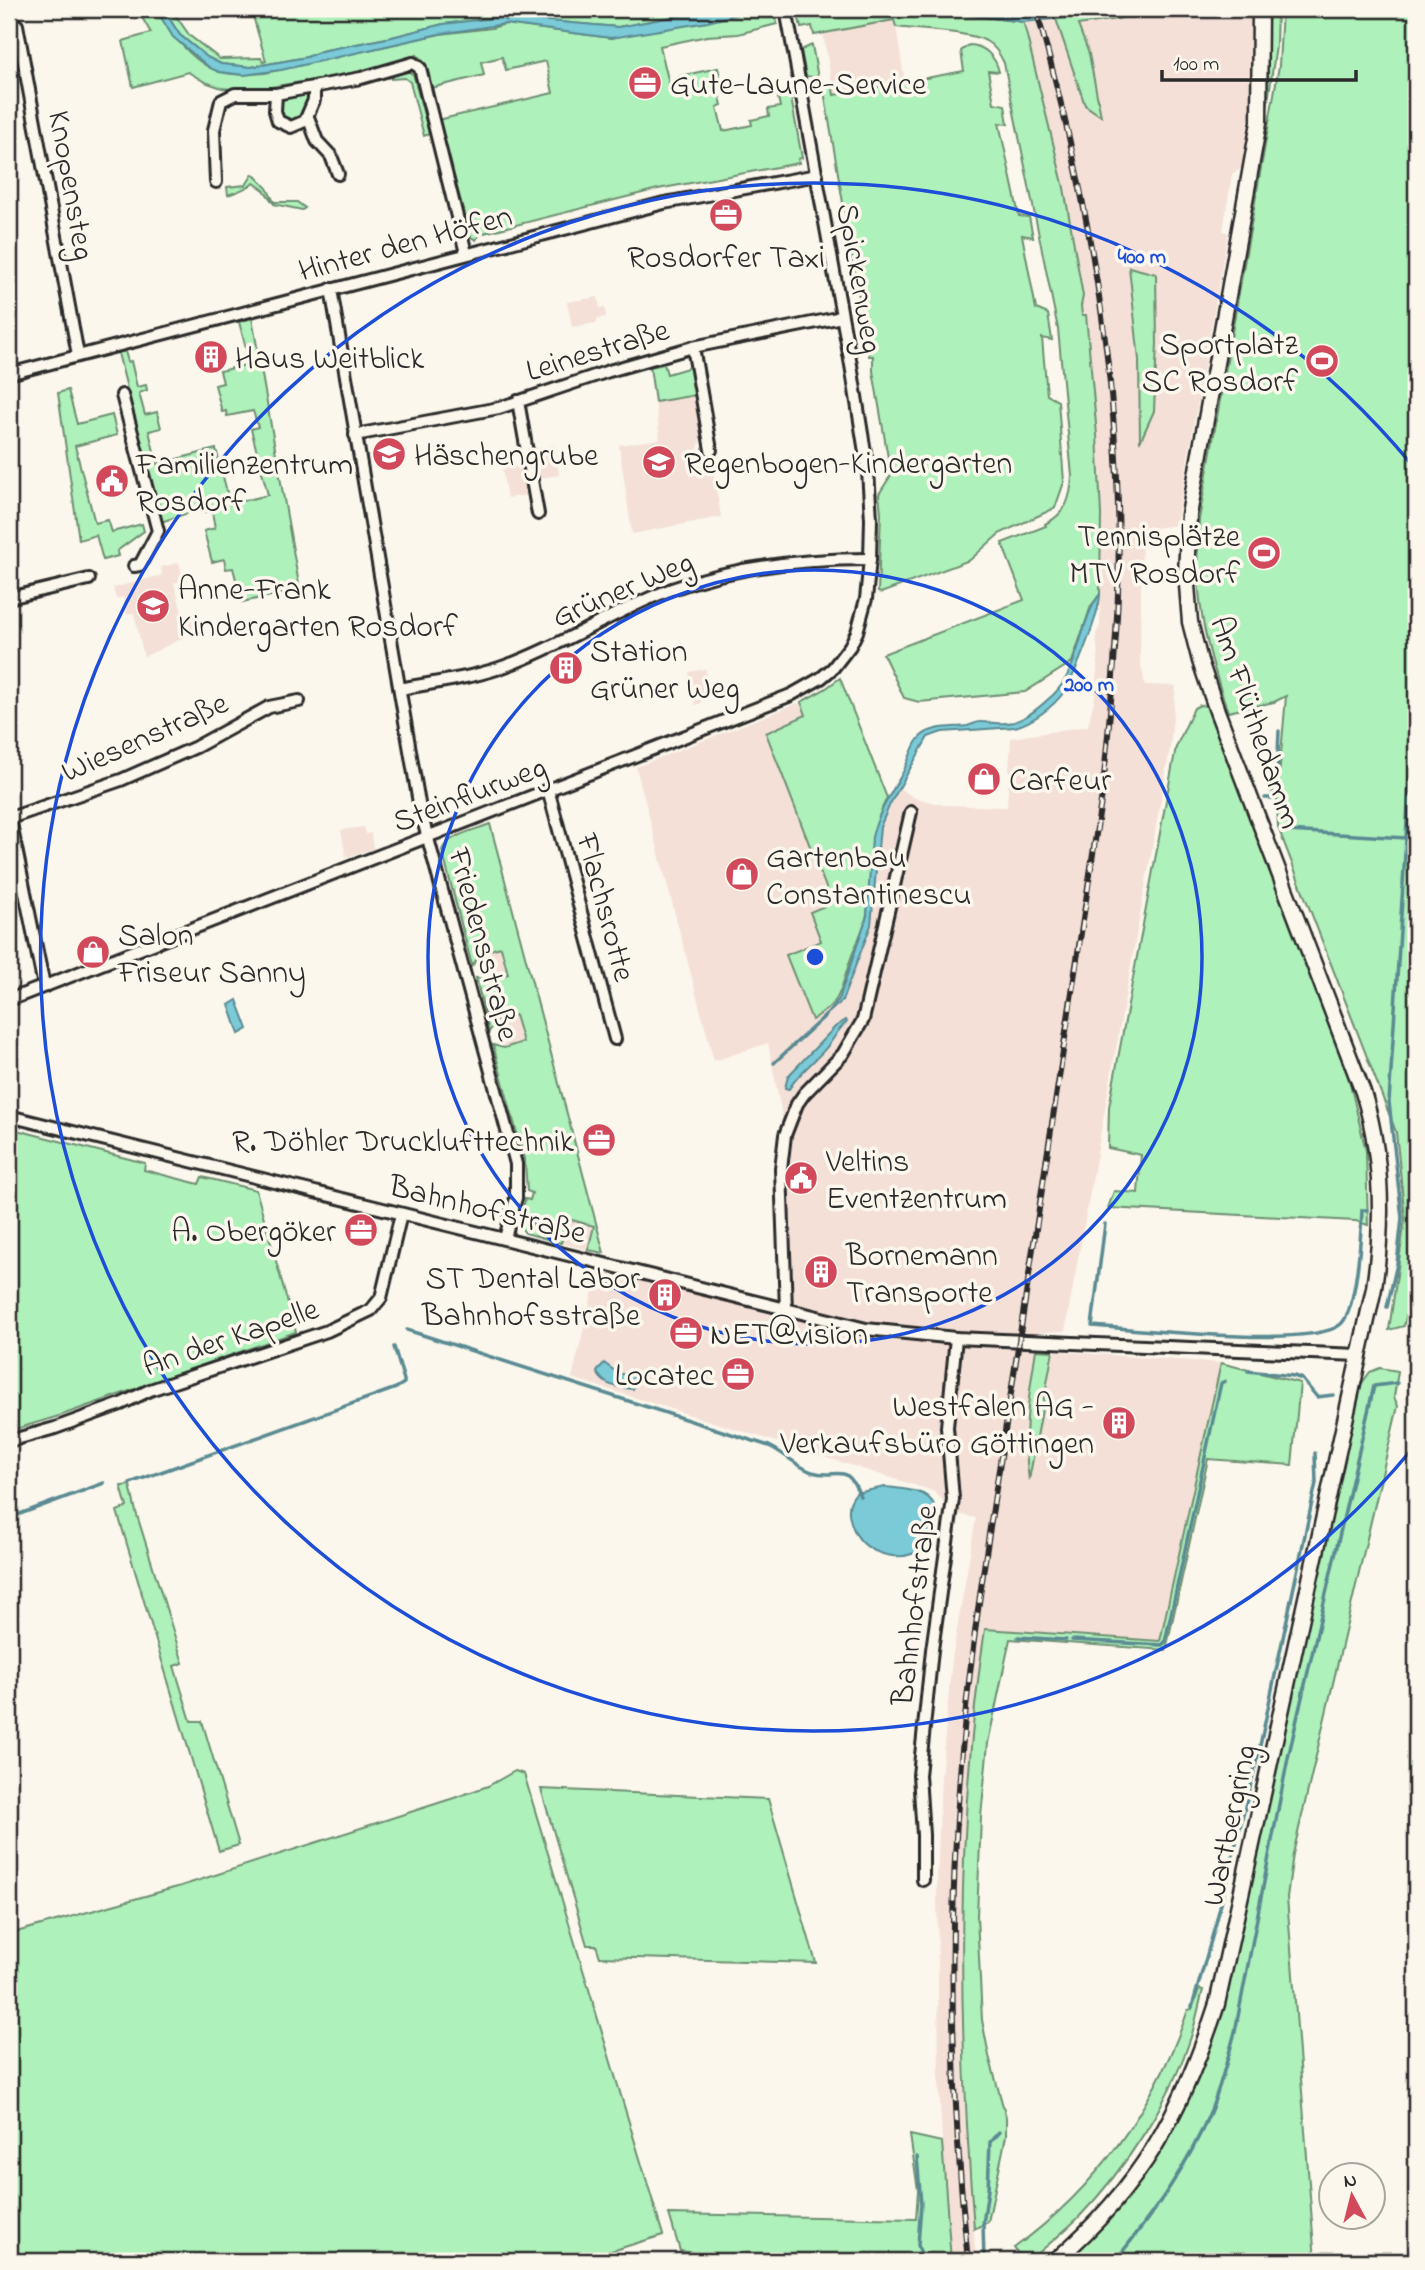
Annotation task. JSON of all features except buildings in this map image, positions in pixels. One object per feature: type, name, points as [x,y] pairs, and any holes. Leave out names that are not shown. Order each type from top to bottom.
[{"type":"main road","name":"Am Flüthedamm","points":[[1260,9],[1259,122],[1189,515],[1186,573],[1193,634],[1217,711],[1342,1034],[1375,1135],[1380,1177],[1380,1233],[1374,1288],[1359,1355]]},
{"type":"main road","name":"Wartbergring","points":[[1055,2261],[1104,2214],[1160,2141],[1189,2083],[1203,2047],[1217,2004],[1237,1917],[1359,1355]]},
{"type":"street","name":"Spickenweg","points":[[786,11],[867,471],[871,519],[870,559]]},
{"type":"street","name":"Knopensteg","points":[[17,25],[78,355]]},
{"type":"street","points":[[216,182],[214,130],[221,101],[234,94],[276,94],[361,79],[413,63],[420,68],[467,253]]},
{"type":"street","points":[[276,94],[275,111],[282,124],[296,126],[308,117],[315,94],[314,88]]},
{"type":"street","points":[[308,117],[317,141],[331,156],[338,174]]},
{"type":"street","name":"Hinter den Höfen","points":[[9,374],[664,203],[817,175]]},
{"type":"street","name":"Friedensstraße","points":[[331,289],[420,809],[516,1164],[516,1198],[505,1238]]},
{"type":"street","name":"Leinestraße","points":[[355,435],[468,415],[693,347],[842,317]]},
{"type":"street","name":"Leinestraße","points":[[693,347],[711,450]]},
{"type":"street","points":[[122,395],[158,531],[140,565],[134,566]]},
{"type":"street","name":"Leinestraße","points":[[518,401],[538,514]]},
{"type":"street","name":"Grüner Weg","points":[[400,689],[510,665],[646,600],[702,579],[787,562],[870,559]]},
{"type":"street","name":"Steinflurweg","points":[[9,1000],[791,695],[821,678],[841,659],[857,632],[866,599],[870,559]]},
{"type":"street","points":[[9,598],[89,579]]},
{"type":"street","name":"Wiesenstraße","points":[[9,816],[89,793],[132,776],[218,736],[269,707],[299,701]]},
{"type":"street","name":"Flachsrotte","points":[[548,789],[615,1039]]},
{"type":"street","points":[[786,1309],[781,1187],[781,1156],[785,1135],[797,1104],[843,1054],[863,1020],[911,812]]},
{"type":"street","points":[[9,816],[44,986]]},
{"type":"street","name":"Bahnhofstraße","points":[[9,1116],[887,1333],[1359,1355]]},
{"type":"street","name":"An der Kapelle","points":[[9,1441],[55,1428],[161,1386],[327,1331],[370,1310],[381,1298],[401,1214]]},
{"type":"street","name":"Bahnhofstraße","points":[[923,1880],[919,1775],[932,1650],[953,1499],[947,1427],[956,1338]]},
{"type":"shaded area","points":[[1019,9],[1052,9],[1057,24],[1117,19],[1157,9],[1250,9],[1250,111],[1242,168],[1232,174],[1223,231],[1228,233],[1176,525],[1142,530],[1140,659],[1145,685],[1176,686],[1170,749],[1065,1331],[1039,1332],[1025,1418],[1029,1477],[1053,1351],[1221,1363],[1160,1641],[985,1629],[971,1738],[961,1929],[963,2082],[976,2261],[951,2261],[939,2081],[937,1884],[941,1777],[952,1659],[976,1518],[957,1514],[933,1491],[572,1378],[598,1269],[787,1315],[777,1164],[782,1116],[768,1043],[714,1061],[636,767],[801,702],[806,715],[766,734],[832,903],[821,941],[786,955],[812,1019],[839,999],[867,916],[873,848],[887,798],[897,783],[899,788],[915,798],[944,805],[1007,807],[1011,738],[1088,726],[1095,696],[1098,656],[1096,634],[1100,626],[1101,514],[1095,405],[1086,316],[1083,316],[1081,306],[1083,296],[1070,217]]},
{"type":"shaded area","points":[[895,20],[905,83],[834,95],[823,33]]},
{"type":"shaded area","points":[[598,297],[600,308],[605,307],[606,317],[597,319],[597,323],[572,327],[567,302]]},
{"type":"shaded area","name":"Regenbogen-Kindergarten","points":[[696,395],[702,434],[695,459],[697,467],[712,464],[721,517],[632,534],[619,445],[660,439],[655,402]]},
{"type":"shaded area","points":[[555,445],[559,475],[538,478],[533,449]]},
{"type":"shaded area","points":[[523,465],[528,495],[507,498],[502,469]]},
{"type":"shaded area","name":"Anne-Frank Kindergarten Rosdorf","points":[[179,563],[184,580],[174,583],[183,616],[191,615],[195,632],[144,657],[134,613],[127,614],[123,597],[116,599],[113,588],[162,575],[161,567]]},
{"type":"shaded area","points":[[706,669],[709,693],[705,694],[701,703],[695,705],[689,672]]},
{"type":"shaded area","points":[[364,827],[366,834],[371,833],[373,849],[346,857],[341,830]]},
{"type":"shaded area","points":[[501,947],[508,975],[489,980],[481,952]]},
{"type":"shaded area","points":[[516,1015],[523,1043],[503,1048],[496,1021]]},
{"type":"shaded area","points":[[568,1219],[594,1226],[588,1250],[561,1243]]},
{"type":"green space","points":[[137,9],[156,9],[176,37],[201,62],[221,72],[243,74],[265,73],[440,34],[505,24],[611,38],[757,9],[774,9],[777,24],[738,34],[707,36],[660,46],[671,92],[683,89],[680,76],[718,68],[723,88],[718,90],[722,105],[717,107],[723,131],[752,125],[751,120],[769,116],[768,109],[780,107],[777,93],[790,92],[802,158],[798,159],[799,163],[658,189],[480,234],[476,240],[471,237],[438,120],[553,93],[546,61],[506,70],[502,57],[481,62],[484,75],[431,88],[423,61],[417,55],[361,72],[247,91],[222,88],[188,72],[133,87],[123,41],[151,33]]},
{"type":"green space","points":[[163,9],[171,9],[190,36],[220,59],[261,58],[263,62],[266,61],[251,9],[715,9],[618,27],[502,17],[443,24],[321,51],[307,57],[251,67],[221,64],[207,57],[180,35]]},
{"type":"green space","points":[[797,9],[843,9],[923,16],[960,14],[1024,24],[1064,188],[1083,296],[1082,315],[1086,315],[1101,514],[1100,594],[1091,606],[1072,662],[1025,692],[919,702],[904,698],[883,654],[1024,600],[1002,543],[1046,526],[1045,524],[1063,510],[1070,491],[1072,476],[1058,329],[1004,63],[997,50],[986,41],[955,33],[896,27],[894,20],[814,35],[812,26],[801,28]]},
{"type":"green space","points":[[1127,9],[1157,9],[1078,25],[1089,54],[1101,116],[1085,105],[1056,19]]},
{"type":"green space","points":[[1265,9],[1277,9],[1276,46],[1265,122]]},
{"type":"green space","name":"Sportplatz SC Rosdorf","points":[[1282,9],[1416,9],[1416,1272],[1404,1326],[1389,1330],[1405,1219],[1396,1132],[1278,827],[1277,800],[1286,696],[1274,702],[1228,712],[1212,663],[1199,594],[1199,519],[1279,66]]},
{"type":"green space","points":[[812,45],[818,78],[806,76],[801,50]]},
{"type":"green space","points":[[969,45],[980,47],[988,53],[999,72],[988,71],[994,103],[1005,105],[1008,124],[999,123],[1019,216],[1029,217],[1033,237],[1022,235],[1036,309],[1048,314],[1052,340],[1042,338],[1047,395],[1058,401],[1064,482],[1055,508],[999,534],[970,560],[881,593],[878,592],[881,513],[879,494],[891,475],[873,371],[873,356],[869,356],[823,85],[832,84],[834,95],[964,71],[961,51]]},
{"type":"green space","points":[[405,70],[413,74],[429,134],[424,136],[410,82],[405,78],[391,79],[390,75]]},
{"type":"green space","points":[[305,93],[310,98],[301,119],[292,122],[281,118],[280,104],[284,99]]},
{"type":"green space","points":[[253,174],[267,188],[274,202],[297,202],[305,208],[302,210],[274,204],[264,190],[254,183],[228,195],[227,187],[246,185]]},
{"type":"green space","points":[[1129,267],[1156,274],[1154,411],[1140,442],[1139,360]]},
{"type":"green space","points":[[252,318],[300,590],[242,602],[233,568],[226,569],[224,559],[212,562],[204,531],[215,528],[212,512],[194,511],[161,522],[118,353],[125,351],[128,362],[131,361],[137,387],[146,385],[147,390],[139,393],[145,415],[157,412],[161,428],[149,431],[157,464],[216,449],[230,504],[268,495],[251,429],[258,427],[253,411],[227,416],[226,411],[222,412],[215,385],[223,383],[220,371],[250,364],[239,322]]},
{"type":"green space","points":[[664,364],[667,374],[691,367],[696,395],[655,402],[650,367]]},
{"type":"green space","points":[[68,390],[77,424],[112,415],[117,435],[75,446],[95,523],[108,520],[112,532],[142,524],[144,531],[117,551],[118,556],[103,560],[96,535],[79,540],[58,393]]},
{"type":"green space","points":[[840,678],[887,798],[880,813],[873,842],[870,898],[864,927],[838,997],[812,1020],[786,955],[821,941],[810,912],[832,903],[766,733],[806,715],[801,702]]},
{"type":"green space","points":[[1206,706],[1212,714],[1349,1079],[1366,1151],[1368,1225],[1356,1221],[1108,1208],[1114,1191],[1138,1193],[1141,1155],[1108,1148],[1109,1107],[1176,747],[1194,708]]},
{"type":"green space","points":[[490,824],[604,1253],[588,1250],[594,1226],[568,1219],[561,1243],[525,1233],[520,1226],[525,1199],[530,1200],[532,1193],[527,1191],[525,1163],[493,1045],[504,1048],[523,1042],[515,1015],[496,1021],[489,1032],[476,978],[489,980],[508,974],[501,947],[482,952],[472,966],[442,850],[450,840]]},
{"type":"green space","points":[[9,1128],[145,1163],[144,1170],[199,1184],[202,1177],[256,1190],[296,1332],[59,1416],[9,1431]]},
{"type":"green space","points":[[1036,1350],[1053,1351],[1029,1480],[1026,1431]]},
{"type":"green space","points":[[1221,1363],[1300,1383],[1292,1465],[1208,1459],[1166,1650],[1010,1639],[988,1743],[981,1817],[977,1916],[982,2020],[1006,2117],[1006,2136],[988,2222],[974,2229],[965,2079],[962,1929],[968,1779],[985,1629],[1160,1641]]},
{"type":"green space","points":[[1380,1368],[1398,1371],[1394,1397],[1398,1406],[1293,1854],[1287,1897],[1315,2261],[1067,2261],[1118,2205],[1148,2165],[1187,2100],[1208,2050],[1362,1383],[1370,1372]]},
{"type":"green space","points":[[130,1485],[183,1663],[174,1666],[191,1721],[202,1721],[239,1845],[219,1851],[117,1511],[127,1507],[121,1486]]},
{"type":"green space","points":[[515,1771],[524,1774],[663,2235],[579,2261],[9,2261],[9,1934],[181,1886],[454,1798],[488,1786]]},
{"type":"green space","points":[[541,1789],[768,1799],[816,1963],[600,1957],[596,1945],[587,1945]]},
{"type":"green space","points":[[1199,1989],[1203,1990],[1182,2061],[1159,2109],[1130,2155],[1096,2198],[1063,2232],[1035,2256],[1018,2253],[1014,2248],[1044,2225],[1071,2199],[1119,2143],[1158,2079]]},
{"type":"green space","points":[[910,2135],[942,2142],[951,2261],[702,2254],[680,2251],[669,2214],[916,2219],[918,2190]]},
{"type":"water","points":[[156,9],[163,9],[180,35],[207,57],[221,64],[251,67],[307,57],[321,51],[443,24],[502,17],[618,27],[715,9],[757,9],[708,22],[611,38],[505,24],[439,34],[281,70],[244,75],[219,72],[210,68],[173,37]]},
{"type":"water","points":[[843,9],[983,9],[1020,12],[1127,9],[1113,13],[1023,22],[960,14],[923,16]]},
{"type":"water","points":[[1100,594],[1092,629],[1064,692],[1036,718],[1015,727],[942,732],[928,737],[880,827],[871,925],[842,1001],[825,1016],[839,999],[867,916],[872,837],[875,828],[917,741],[927,732],[940,728],[980,722],[1014,722],[1040,707],[1053,695],[1069,672],[1087,618]]},
{"type":"water","points":[[237,1000],[248,1029],[239,1034],[229,1005]]},
{"type":"water","points":[[846,1020],[825,1049],[789,1089],[785,1088],[788,1076],[835,1027]]},
{"type":"water","points":[[604,1363],[619,1374],[633,1374],[633,1389],[603,1381],[597,1372]]},
{"type":"water","points":[[885,1487],[919,1492],[932,1502],[937,1524],[933,1536],[925,1546],[913,1553],[898,1556],[880,1553],[861,1540],[853,1528],[849,1510],[856,1493]]},
{"type":"waterway","points":[[502,9],[506,20]]},
{"type":"waterway","points":[[1414,425],[1416,419]]},
{"type":"waterway","points":[[1287,831],[1406,838],[1416,665]]},
{"type":"waterway","points":[[1265,798],[1272,798],[1277,776],[1279,731]]},
{"type":"waterway","points":[[1387,1307],[1397,1264],[1402,1218],[1389,1102],[1406,838]]},
{"type":"waterway","points":[[774,1063],[826,1015]]},
{"type":"waterway","points":[[1105,1224],[1092,1326],[1222,1336],[1297,1335],[1324,1331],[1341,1324],[1346,1316],[1357,1270],[1362,1210],[1367,1210]]},
{"type":"waterway","points":[[407,1330],[769,1446],[812,1472],[846,1475],[860,1496]]},
{"type":"waterway","points":[[130,1483],[396,1388],[404,1383],[404,1380],[394,1347]]},
{"type":"waterway","points":[[1248,1371],[1294,1376],[1302,1379],[1317,1397],[1333,1395]]},
{"type":"waterway","points":[[1072,1640],[1162,1645],[1165,1642],[1221,1383],[1225,1381]]},
{"type":"waterway","points":[[1115,2261],[1156,2208],[1192,2151],[1221,2081],[1235,2032],[1288,1758],[1374,1386],[1397,1383]]},
{"type":"waterway","points":[[1192,2007],[1258,1755],[1316,1483],[1315,1453]]},
{"type":"waterway","points":[[9,1518],[104,1483]]},
{"type":"waterway","points":[[1018,1637],[1066,1640]]},
{"type":"waterway","points":[[984,2261],[983,2224],[990,2142],[999,2132]]},
{"type":"waterway","points":[[917,2157],[921,2204],[918,2245],[923,2261]]},
{"type":"railway","points":[[968,2261],[957,2126],[953,1990],[955,1853],[965,1718],[983,1574],[1103,788],[1118,593],[1115,445],[1100,298],[1072,153],[1036,9]]},
{"type":"place","name":"Gute-Laune-Service","points":[[645,83]]},
{"type":"place","name":"Rosdorfer Taxi","points":[[726,215]]},
{"type":"place","name":"Haus Weitblick","points":[[211,357]]},
{"type":"place","name":"Sportplatz SC Rosdorf","points":[[1322,361]]},
{"type":"place","name":"Häschengrube","points":[[389,454]]},
{"type":"place","name":"Regenbogen-Kindergarten","points":[[659,462]]},
{"type":"place","name":"Familienzentrum Rosdorf","points":[[112,481]]},
{"type":"place","name":"Tennisplätze MTV Rosdorf","points":[[1264,553]]},
{"type":"place","name":"Anne-Frank Kindergarten Rosdorf","points":[[153,606]]},
{"type":"place","name":"Station Grüner Weg","points":[[566,668]]},
{"type":"place","name":"Carfeur","points":[[984,779]]},
{"type":"place","name":"Gartenbau Constantinescu","points":[[742,874]]},
{"type":"place","name":"Salon Friseur Sanny","points":[[93,952]]},
{"type":"place","name":"R. Döhler Drucklufttechnik","points":[[599,1140]]},
{"type":"place","name":"Veltins Eventzentrum","points":[[801,1178]]},
{"type":"place","name":"A. Obergöker","points":[[361,1230]]},
{"type":"place","name":"Bornemann Transporte","points":[[821,1272]]},
{"type":"place","name":"ST Dental Labor Bahnhofsstraße","points":[[665,1295]]},
{"type":"place","name":"NET@vision","points":[[686,1333]]},
{"type":"place","name":"Locatec","points":[[738,1374]]},
{"type":"place","name":"Westfalen AG - Verkaufsbüro Göttingen","points":[[1119,1423]]}]
